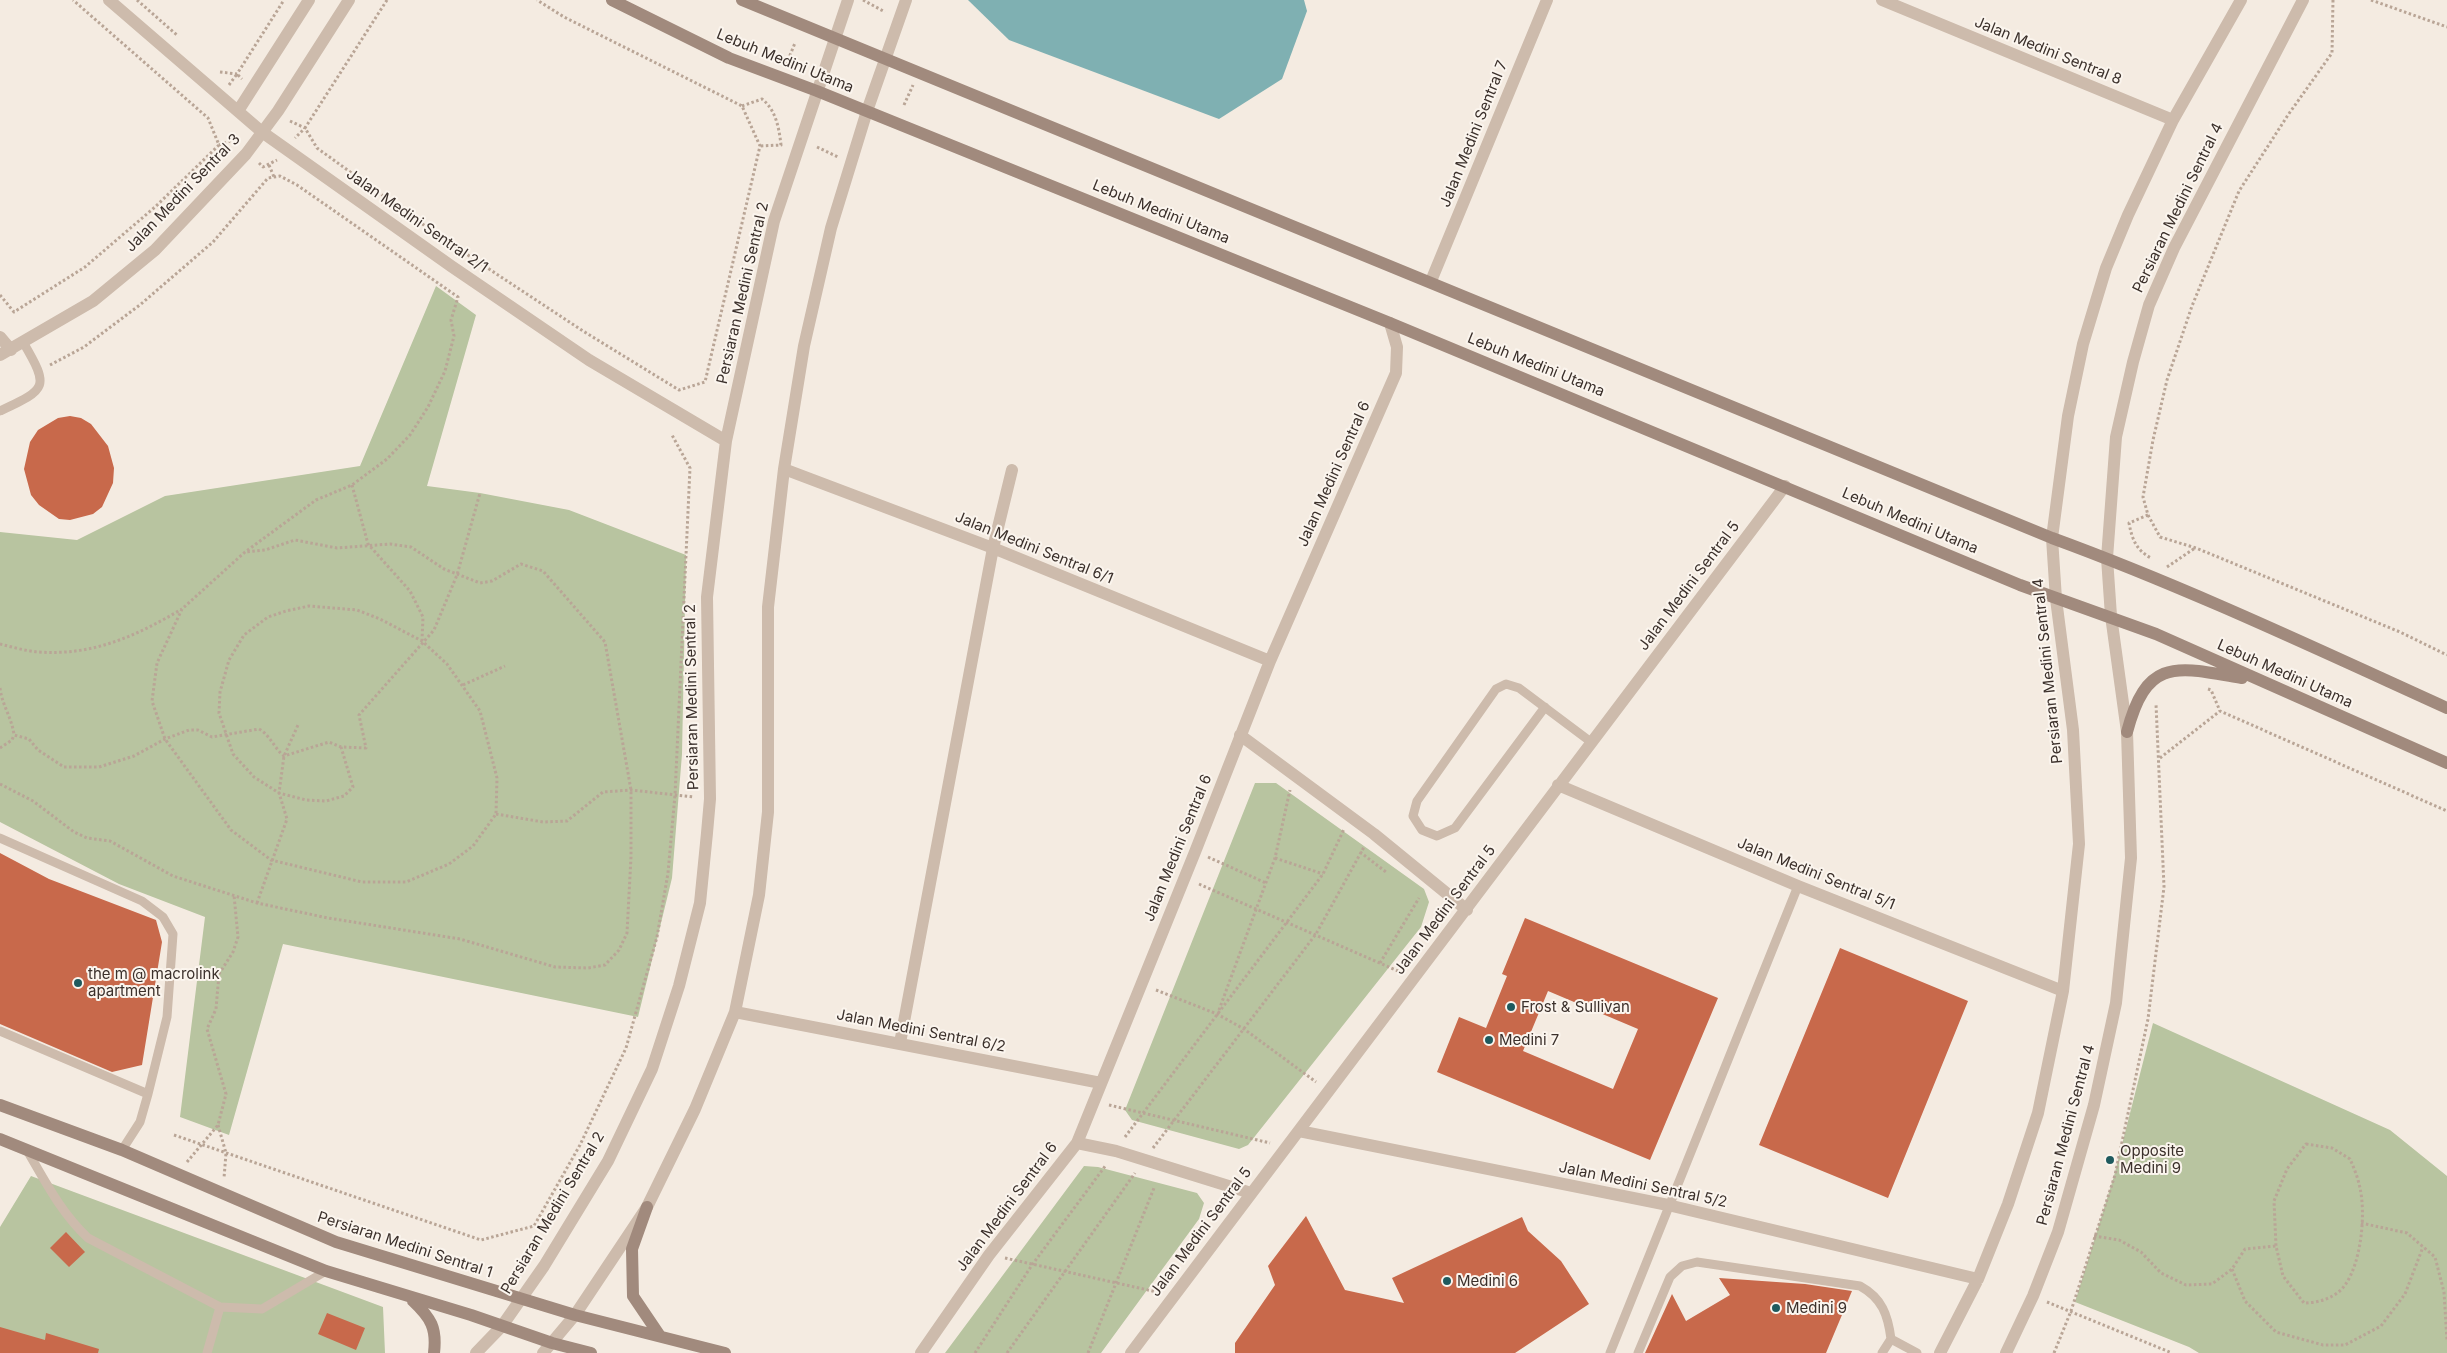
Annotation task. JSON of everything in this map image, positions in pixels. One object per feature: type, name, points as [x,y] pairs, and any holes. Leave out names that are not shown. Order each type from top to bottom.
[{"type":"main road","name":"Lebuh Medini Utama","points":[[612,0],[729,58],[867,111],[1390,323],[2056,599],[2111,616],[2447,763]]},
{"type":"main road","points":[[742,0],[1431,281],[2052,538],[2107,558],[2281,633],[2447,708]]},
{"type":"main road","points":[[2127,732],[2134,706],[2143,692],[2154,679],[2170,670],[2186,669],[2259,680]]},
{"type":"main road","name":"Persiaran Medini Sentral 1","points":[[0,1105],[122,1150],[176,1175],[336,1242],[575,1315],[725,1353]]},
{"type":"main road","points":[[0,1138],[28,1152],[326,1270],[502,1326],[547,1348],[591,1353]]},
{"type":"main road","points":[[647,1207],[632,1249],[633,1296],[660,1336]]},
{"type":"main road","points":[[410,1298],[428,1315],[436,1339],[434,1353]]},
{"type":"street","name":"Jalan Medini Sentral 2/1","points":[[109,0],[262,132],[588,360],[726,441]]},
{"type":"street","points":[[238,111],[309,0]]},
{"type":"street","name":"Jalan Medini Sentral 3","points":[[5,353],[93,300],[154,250],[246,154],[349,0]]},
{"type":"street","name":"Persiaran Medini Sentral 2","points":[[476,1353],[502,1326],[544,1266],[608,1161],[652,1069],[679,986],[700,903],[710,799],[707,597],[726,441],[774,221],[803,140],[817,91],[848,0]]},
{"type":"street","points":[[547,1348],[575,1315],[647,1207],[695,1109],[735,1012],[758,896],[768,812],[768,607],[784,469],[804,346],[828,237],[867,111],[906,0]]},
{"type":"street","name":"Jalan Medini Sentral 7","points":[[1431,281],[1547,0]]},
{"type":"street","name":"Jalan Medini Sentral 8","points":[[1882,0],[2174,120]]},
{"type":"street","name":"Persiaran Medini Sentral 4","points":[[1940,1353],[1978,1279],[2008,1204],[2038,1113],[2063,991],[2079,844],[2072,730],[2056,599],[2052,538],[2068,416],[2083,344],[2106,268],[2117,242],[2174,120],[2241,0]]},
{"type":"street","name":"Persiaran Medini Sentral 4","points":[[2006,1353],[2033,1296],[2058,1232],[2094,1105],[2116,1003],[2131,858],[2127,732],[2111,616],[2107,558],[2116,437],[2133,362],[2149,306],[2182,231],[2303,0]]},
{"type":"street","name":"Jalan Medini Sentral 6","points":[[921,1353],[989,1255],[1077,1143],[1196,852],[1270,661],[1396,373],[1397,347],[1390,323]]},
{"type":"street","points":[[0,337],[5,353]]},
{"type":"street","name":"Jalan Medini Sentral 6/1","points":[[784,469],[993,548],[1270,661]]},
{"type":"street","points":[[900,1043],[993,548],[1012,470]]},
{"type":"street","name":"Jalan Medini Sentral 5","points":[[1131,1353],[1172,1296],[1467,910],[1558,785],[1785,486]]},
{"type":"street","points":[[1240,735],[1374,834],[1467,910]]},
{"type":"street","name":"Jalan Medini Sentral 5/1","points":[[1558,785],[1798,886],[2063,991]]},
{"type":"street","name":"Jalan Medini Sentral 6/2","points":[[735,1012],[1101,1082]]},
{"type":"street","name":"Jalan Medini Sentral 5/2","points":[[1299,1131],[1668,1205],[1978,1279]]},
{"type":"street","points":[[1077,1143],[1116,1151],[1251,1193]]},
{"type":"lane","points":[[0,410],[31,396],[38,389],[40,370],[24,342]]},
{"type":"lane","points":[[1544,707],[1455,828],[1437,836],[1422,830],[1413,816],[1417,800],[1496,689],[1506,684],[1519,688],[1591,742]]},
{"type":"lane","points":[[0,838],[142,901],[163,916],[173,934],[167,1017],[140,1122],[122,1150]]},
{"type":"lane","points":[[1610,1353],[1798,886]]},
{"type":"lane","points":[[0,1031],[148,1094]]},
{"type":"lane","points":[[28,1152],[63,1210],[74,1225],[88,1238],[220,1307],[262,1309],[326,1270]]},
{"type":"lane","points":[[1638,1353],[1670,1277],[1682,1266],[1697,1262],[1860,1286],[1872,1293],[1883,1306],[1889,1323],[1891,1339],[1882,1353]]},
{"type":"lane","points":[[207,1353],[220,1307]]},
{"type":"lane","points":[[1891,1339],[1917,1353]]},
{"type":"path","points":[[0,295],[14,312],[85,267],[155,206],[219,144],[208,118],[73,0]]},
{"type":"path","points":[[137,0],[179,37]]},
{"type":"path","points":[[215,68],[222,74],[236,74],[284,0]]},
{"type":"path","points":[[305,128],[388,0]]},
{"type":"path","points":[[294,125],[305,128],[317,148],[439,236],[583,331],[679,390],[705,382],[760,146],[742,106],[564,17],[538,0]]},
{"type":"path","points":[[863,0],[886,12]]},
{"type":"path","points":[[2333,0],[2332,53],[2288,115],[2240,190],[2192,306],[2167,380],[2152,440],[2143,497],[2148,514],[2160,537],[2196,548],[2400,632],[2447,655]]},
{"type":"path","points":[[2371,0],[2447,28]]},
{"type":"path","points":[[785,68],[795,43]]},
{"type":"path","points":[[904,105],[915,80]]},
{"type":"path","points":[[742,106],[762,99],[769,104],[779,126],[780,145],[760,146]]},
{"type":"path","points":[[817,147],[841,158]]},
{"type":"path","points":[[269,165],[274,177]]},
{"type":"path","points":[[0,644],[38,652],[78,650],[107,644],[141,633],[182,609],[245,552],[316,500],[352,485],[387,459],[410,435],[428,407],[445,370],[454,336],[451,320],[458,297],[297,184],[280,176],[268,178],[213,242],[141,304],[84,347],[40,370]]},
{"type":"path","points":[[174,1135],[481,1240],[534,1226],[580,1145],[626,1048],[657,937],[668,873],[675,795],[690,468],[672,435]]},
{"type":"path","points":[[352,485],[368,544],[410,590],[423,617],[422,641]]},
{"type":"path","points":[[284,756],[329,742],[341,747],[366,748],[359,715],[422,641],[434,630],[456,574],[480,493]]},
{"type":"path","points":[[2148,514],[2129,523],[2133,542],[2144,554],[2153,558]]},
{"type":"path","points":[[0,784],[33,801],[80,835],[110,841],[174,876],[257,903],[328,918],[460,939],[555,968],[588,968],[605,964],[618,950],[627,933],[631,857],[631,790],[604,642],[543,570],[521,564],[492,581],[480,583],[456,574],[411,547],[390,544],[368,544],[337,548],[295,540],[265,550],[245,552]]},
{"type":"path","points":[[2161,562],[2168,567],[2196,548]]},
{"type":"path","points":[[182,609],[157,663],[152,701],[165,739],[231,830],[271,860],[362,882],[406,882],[449,864],[474,846],[496,814],[497,778],[480,711],[447,664],[422,641],[380,619],[357,610],[309,606],[286,611],[268,618],[244,636],[229,660],[220,692],[219,712],[224,733],[233,754],[254,777],[280,793],[306,800],[326,801],[344,796],[353,787],[341,747]]},
{"type":"path","points":[[463,685],[505,666]]},
{"type":"path","points":[[2202,686],[2211,690],[2220,711],[2447,811]]},
{"type":"path","points":[[0,688],[2,700],[12,721],[14,735],[12,740],[0,748]]},
{"type":"path","points":[[2054,1353],[2071,1311],[2115,1175],[2148,1019],[2164,886],[2160,759],[2156,702],[2160,697]]},
{"type":"path","points":[[2160,759],[2220,711]]},
{"type":"path","points":[[257,903],[287,819],[280,793],[284,756],[298,725]]},
{"type":"path","points":[[14,735],[29,739],[38,750],[64,767],[99,766],[134,756],[165,739],[189,730],[198,730],[212,736],[259,729],[266,732],[272,744],[284,756]]},
{"type":"path","points":[[1217,1014],[1275,858],[1294,775]]},
{"type":"path","points":[[496,814],[543,822],[567,821],[603,792],[631,790],[710,799]]},
{"type":"path","points":[[975,1353],[1032,1265],[1142,1114],[1323,874],[1349,816]]},
{"type":"path","points":[[1007,1353],[1063,1271],[1144,1160],[1316,934],[1360,852],[1374,834]]},
{"type":"path","points":[[1196,852],[1266,883]]},
{"type":"path","points":[[1360,852],[1386,872]]},
{"type":"path","points":[[1275,858],[1323,874]]},
{"type":"path","points":[[1185,878],[1415,978]]},
{"type":"path","points":[[176,1175],[218,1125],[226,1094],[207,1029],[216,1009],[219,974],[233,952],[238,937],[234,895]]},
{"type":"path","points":[[1380,963],[1419,898]]},
{"type":"path","points":[[1141,984],[1217,1014],[1244,1029],[1329,1091]]},
{"type":"path","points":[[1094,1100],[1142,1114],[1286,1147]]},
{"type":"path","points":[[218,1125],[226,1153],[222,1194]]},
{"type":"path","points":[[2306,1144],[2332,1148],[2350,1159],[2361,1189],[2361,1222],[2359,1254],[2344,1286],[2320,1303],[2304,1304],[2283,1276],[2276,1246],[2274,1201],[2287,1170],[2306,1144]]},
{"type":"path","points":[[1088,1353],[1154,1188]]},
{"type":"path","points":[[2361,1222],[2407,1233],[2435,1257],[2444,1292],[2447,1340]]},
{"type":"path","points":[[2094,1236],[2119,1240],[2141,1252],[2161,1273],[2186,1285],[2212,1284],[2232,1269],[2245,1249],[2276,1246]]},
{"type":"path","points":[[2232,1269],[2245,1301],[2276,1332],[2323,1345],[2345,1345],[2381,1326],[2405,1294],[2423,1247]]},
{"type":"path","points":[[989,1255],[1172,1296]]},
{"type":"path","points":[[2033,1296],[2172,1353]]},
{"type":"green space","points":[[436,286],[476,315],[427,486],[480,493],[569,510],[686,555],[682,754],[672,878],[638,1017],[283,944],[229,1135],[180,1117],[205,917],[119,884],[0,822],[0,532],[77,540],[165,496],[360,466]]},
{"type":"green space","points":[[1255,783],[1276,783],[1424,889],[1429,902],[1421,927],[1248,1145],[1239,1149],[1132,1120],[1125,1110]]},
{"type":"green space","points":[[2153,1023],[2390,1130],[2447,1176],[2447,1353],[2199,1353],[2189,1347],[2075,1302],[2114,1176]]},
{"type":"green space","points":[[1084,1166],[1098,1167],[1197,1193],[1204,1203],[1199,1219],[1101,1353],[945,1353]]},
{"type":"green space","points":[[31,1176],[383,1307],[385,1353],[0,1353],[0,1227]]},
{"type":"water","points":[[968,0],[1304,0],[1307,11],[1282,79],[1219,119],[1009,40]]},
{"type":"building","points":[[70,416],[81,418],[91,424],[108,446],[114,468],[113,483],[102,507],[93,514],[70,520],[59,519],[39,505],[31,495],[24,469],[30,442],[38,430],[58,418]]},
{"type":"building","name":"the m @ macrolink apartment","points":[[0,853],[49,879],[156,920],[162,942],[142,1065],[112,1072],[0,1024]]},
{"type":"building","name":"Medini 7","points":[[1525,918],[1718,998],[1650,1160],[1437,1072],[1459,1017],[1486,1028],[1507,976],[1502,974]],"holes":[[[1548,991],[1638,1029],[1613,1089],[1523,1051]]]},
{"type":"building","points":[[1840,948],[1968,1001],[1888,1198],[1759,1145]]},
{"type":"building","name":"Medini 6","points":[[1306,1216],[1345,1290],[1404,1303],[1392,1278],[1522,1217],[1528,1231],[1561,1261],[1589,1304],[1515,1353],[1235,1353],[1235,1343],[1275,1285],[1268,1266]]},
{"type":"building","points":[[66,1232],[85,1252],[69,1267],[50,1248]]},
{"type":"building","name":"Medini 9","points":[[1719,1278],[1805,1284],[1852,1291],[1826,1353],[1645,1353],[1672,1294],[1686,1321],[1730,1295]]},
{"type":"building","points":[[327,1313],[365,1328],[356,1350],[318,1334]]},
{"type":"building","points":[[0,1327],[45,1340],[46,1333],[99,1349],[98,1353],[0,1353]]},
{"type":"place","name":"the m @ macrolink apartment","points":[[78,983]]},
{"type":"place","name":"Frost & Sullivan","points":[[1511,1007]]},
{"type":"place","name":"Medini 7","points":[[1489,1040]]},
{"type":"place","name":"Opposite Medini 9","points":[[2110,1160]]},
{"type":"place","name":"Medini 6","points":[[1447,1281]]},
{"type":"place","name":"Medini 9","points":[[1776,1308]]}]
